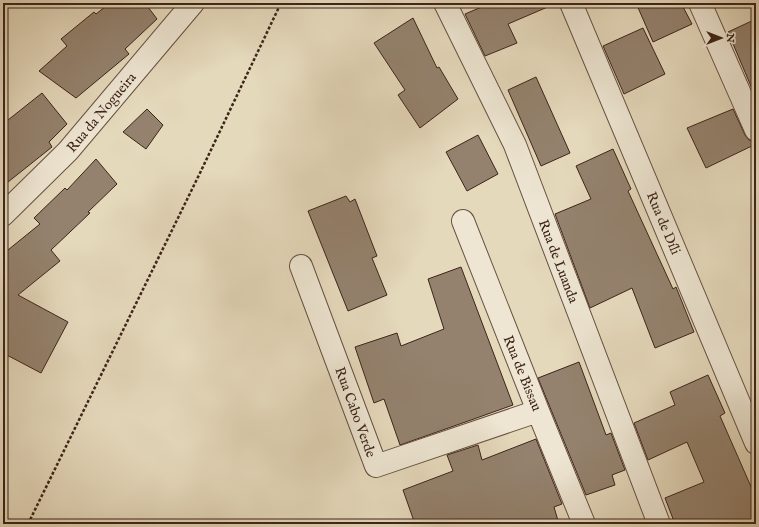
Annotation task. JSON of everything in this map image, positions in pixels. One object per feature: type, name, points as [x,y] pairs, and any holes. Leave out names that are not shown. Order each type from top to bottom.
[{"type":"street","name":"Rua da Nogueira","points":[[3,215],[68,151],[193,3]]},
{"type":"street","name":"Rua de Luanda","points":[[445,3],[514,145],[659,524]]},
{"type":"street","name":"Rua de Díli","points":[[571,3],[756,443]]},
{"type":"street","points":[[700,3],[756,130]]},
{"type":"street","name":"Rua de Bissau","points":[[463,221],[584,524]]},
{"type":"street","name":"Rua Cabo Verde","points":[[301,266],[376,466],[538,410]]},
{"type":"path","points":[[28,524],[200,173],[281,3]]},
{"type":"building","points":[[110,3],[145,3],[157,19],[125,49],[129,54],[76,98],[39,71],[67,46],[61,39],[94,12],[96,14]]},
{"type":"building","points":[[491,3],[557,3],[508,24],[517,43],[485,56],[465,14]]},
{"type":"building","points":[[636,3],[681,3],[692,24],[653,42]]},
{"type":"building","points":[[413,18],[437,68],[439,67],[458,99],[420,128],[398,95],[405,90],[374,43]]},
{"type":"building","points":[[756,19],[756,98],[728,32]]},
{"type":"building","points":[[643,28],[665,74],[624,94],[603,46]]},
{"type":"building","points":[[536,77],[570,153],[541,166],[508,90]]},
{"type":"building","points":[[42,93],[67,124],[49,142],[52,147],[3,186],[3,124]]},
{"type":"building","points":[[147,109],[163,125],[146,149],[123,132]]},
{"type":"building","points":[[733,109],[745,135],[749,140],[756,142],[756,144],[706,168],[687,128]]},
{"type":"building","points":[[478,135],[498,174],[467,191],[446,152]]},
{"type":"building","points":[[613,149],[631,189],[628,191],[673,289],[676,287],[694,332],[655,348],[632,288],[590,308],[555,214],[591,199],[576,166]]},
{"type":"building","points":[[96,159],[117,184],[88,212],[90,213],[51,250],[60,261],[18,295],[68,322],[41,373],[3,353],[3,254],[40,224],[34,218],[65,188],[67,190]]},
{"type":"building","points":[[346,196],[350,202],[355,199],[377,256],[372,258],[387,295],[348,311],[308,211]]},
{"type":"building","points":[[461,267],[513,405],[400,445],[384,399],[374,403],[355,347],[397,333],[401,346],[444,329],[428,279]]},
{"type":"building","points":[[579,362],[606,435],[611,433],[625,470],[612,475],[615,485],[586,495],[538,378]]},
{"type":"building","points":[[708,375],[725,413],[720,416],[756,498],[756,524],[675,524],[665,498],[704,482],[687,442],[648,460],[634,423],[675,405],[670,392]]},
{"type":"building","points":[[536,439],[562,504],[554,507],[559,524],[415,524],[403,490],[453,471],[447,455],[478,445],[482,460]]}]
